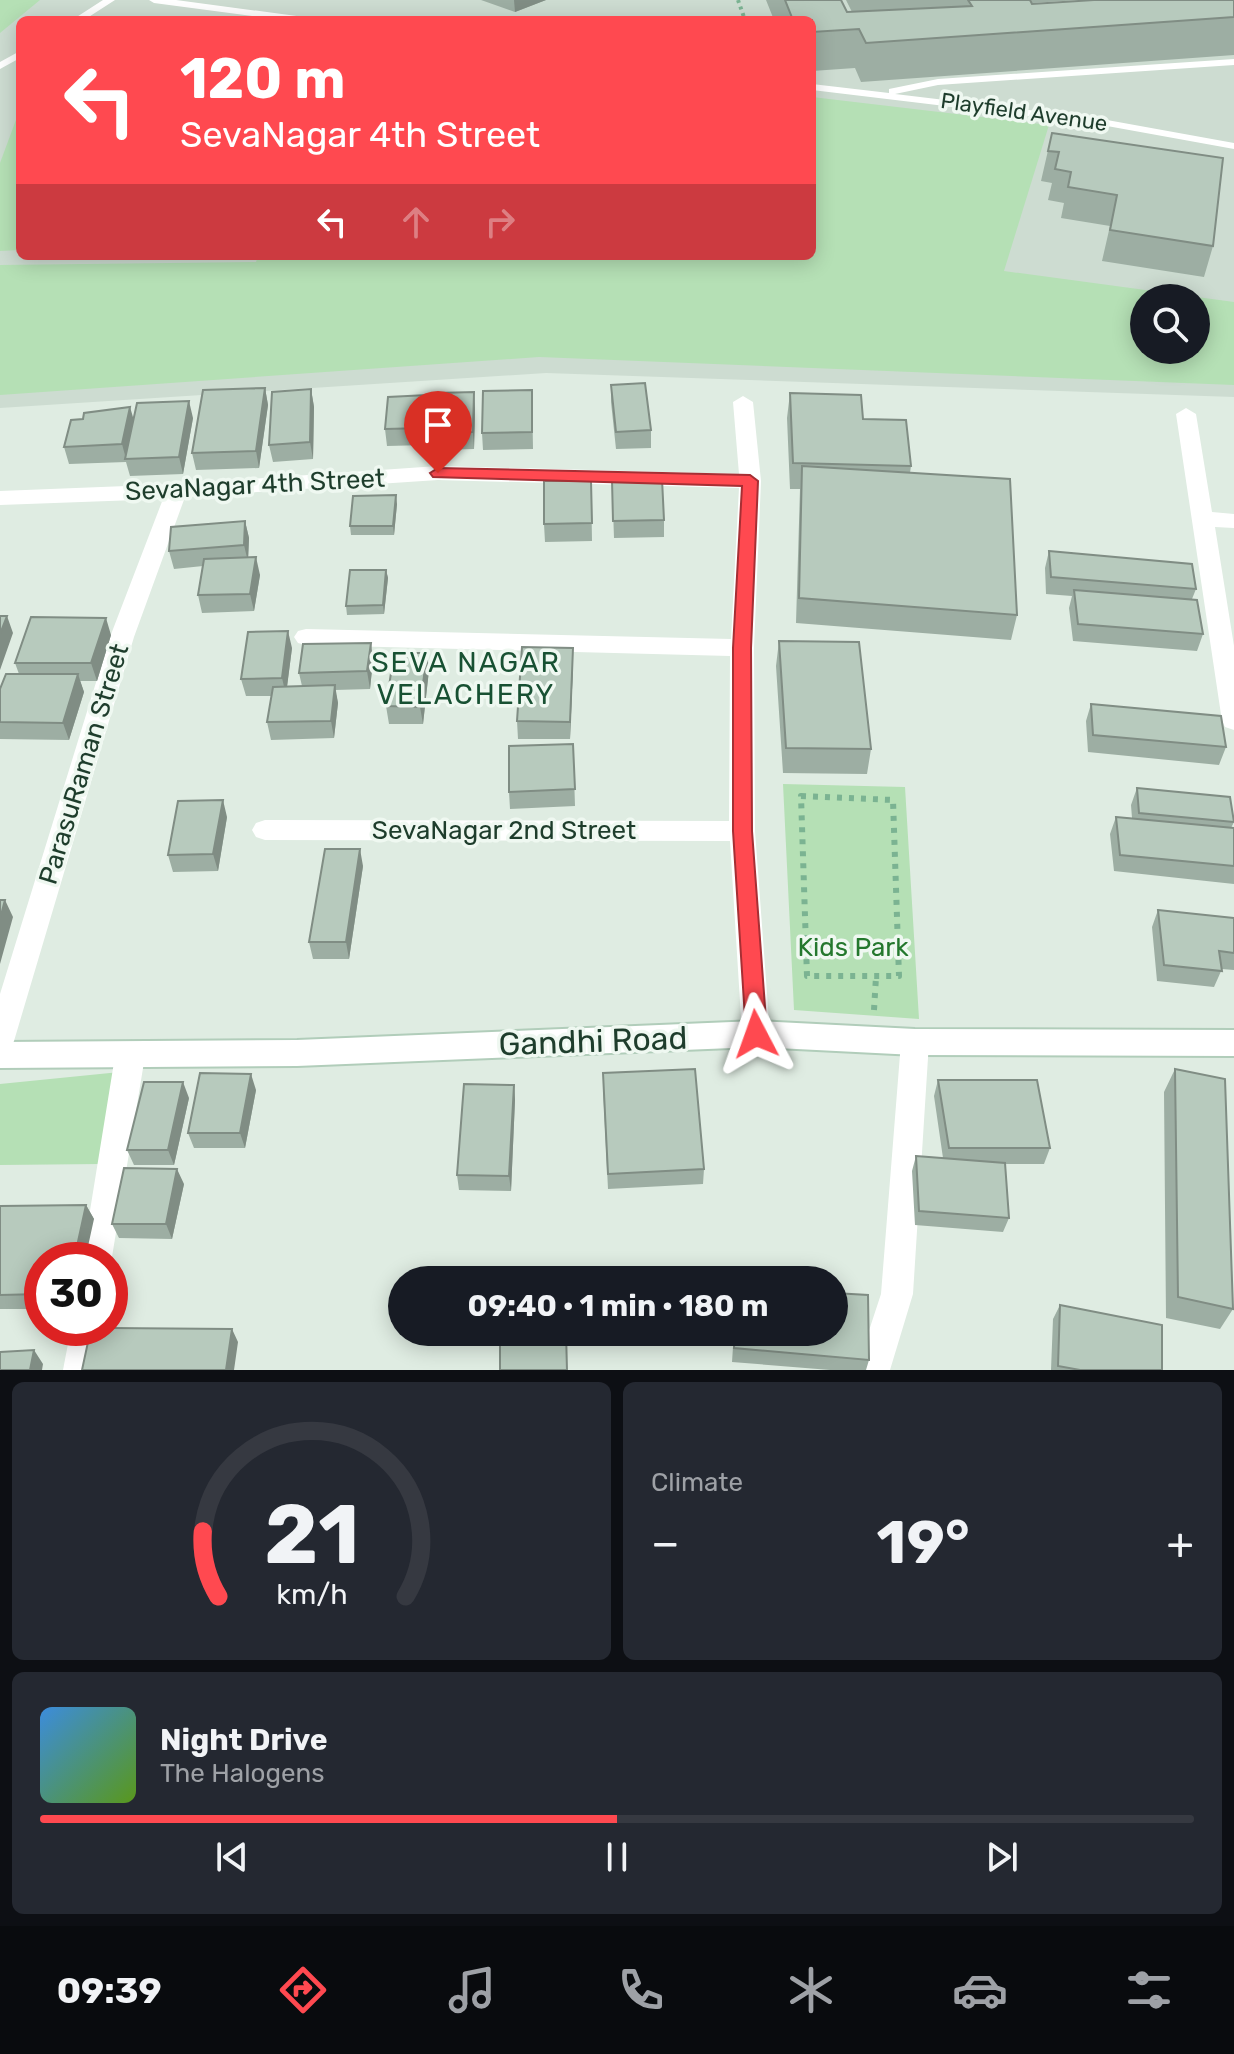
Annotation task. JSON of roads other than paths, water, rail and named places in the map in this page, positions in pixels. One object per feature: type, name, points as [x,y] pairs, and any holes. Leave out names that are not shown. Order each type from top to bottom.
[{"type":"street","points":[[743,402],[750,481],[742,648],[742,831],[756,1034]]},
{"type":"street","points":[[1186,414],[1234,721]]},
{"type":"street","name":"SevaNagar 4th Street","points":[[0,498],[177,491],[438,473],[750,481]]},
{"type":"street","name":"ParasuRaman Street","points":[[0,1041],[122,637],[177,491]]},
{"type":"street","points":[[1203,519],[1234,521]]},
{"type":"street","points":[[306,637],[742,648]]},
{"type":"street","name":"SevaNagar 2nd Street","points":[[265,830],[742,831]]},
{"type":"street","name":"Gandhi Road","points":[[0,1055],[297,1053],[756,1034],[915,1042],[1234,1043]]},
{"type":"street","points":[[873,1370],[897,1294],[915,1042]]},
{"type":"street","points":[[101,1242],[130,1056]]},
{"type":"street","points":[[80,1370],[84,1346]]},
{"type":"lane","points":[[84,16],[110,0]]},
{"type":"lane","points":[[154,0],[274,16]]},
{"type":"lane","points":[[880,94],[938,82],[1234,62]]},
{"type":"lane","name":"Playfield Avenue","points":[[816,87],[1096,121],[1234,146]]},
{"type":"district","name":"SEVA NAGAR VELACHERY","points":[[466,678]]},
{"type":"park label","name":"Kids Park","points":[[853,947]]}]
